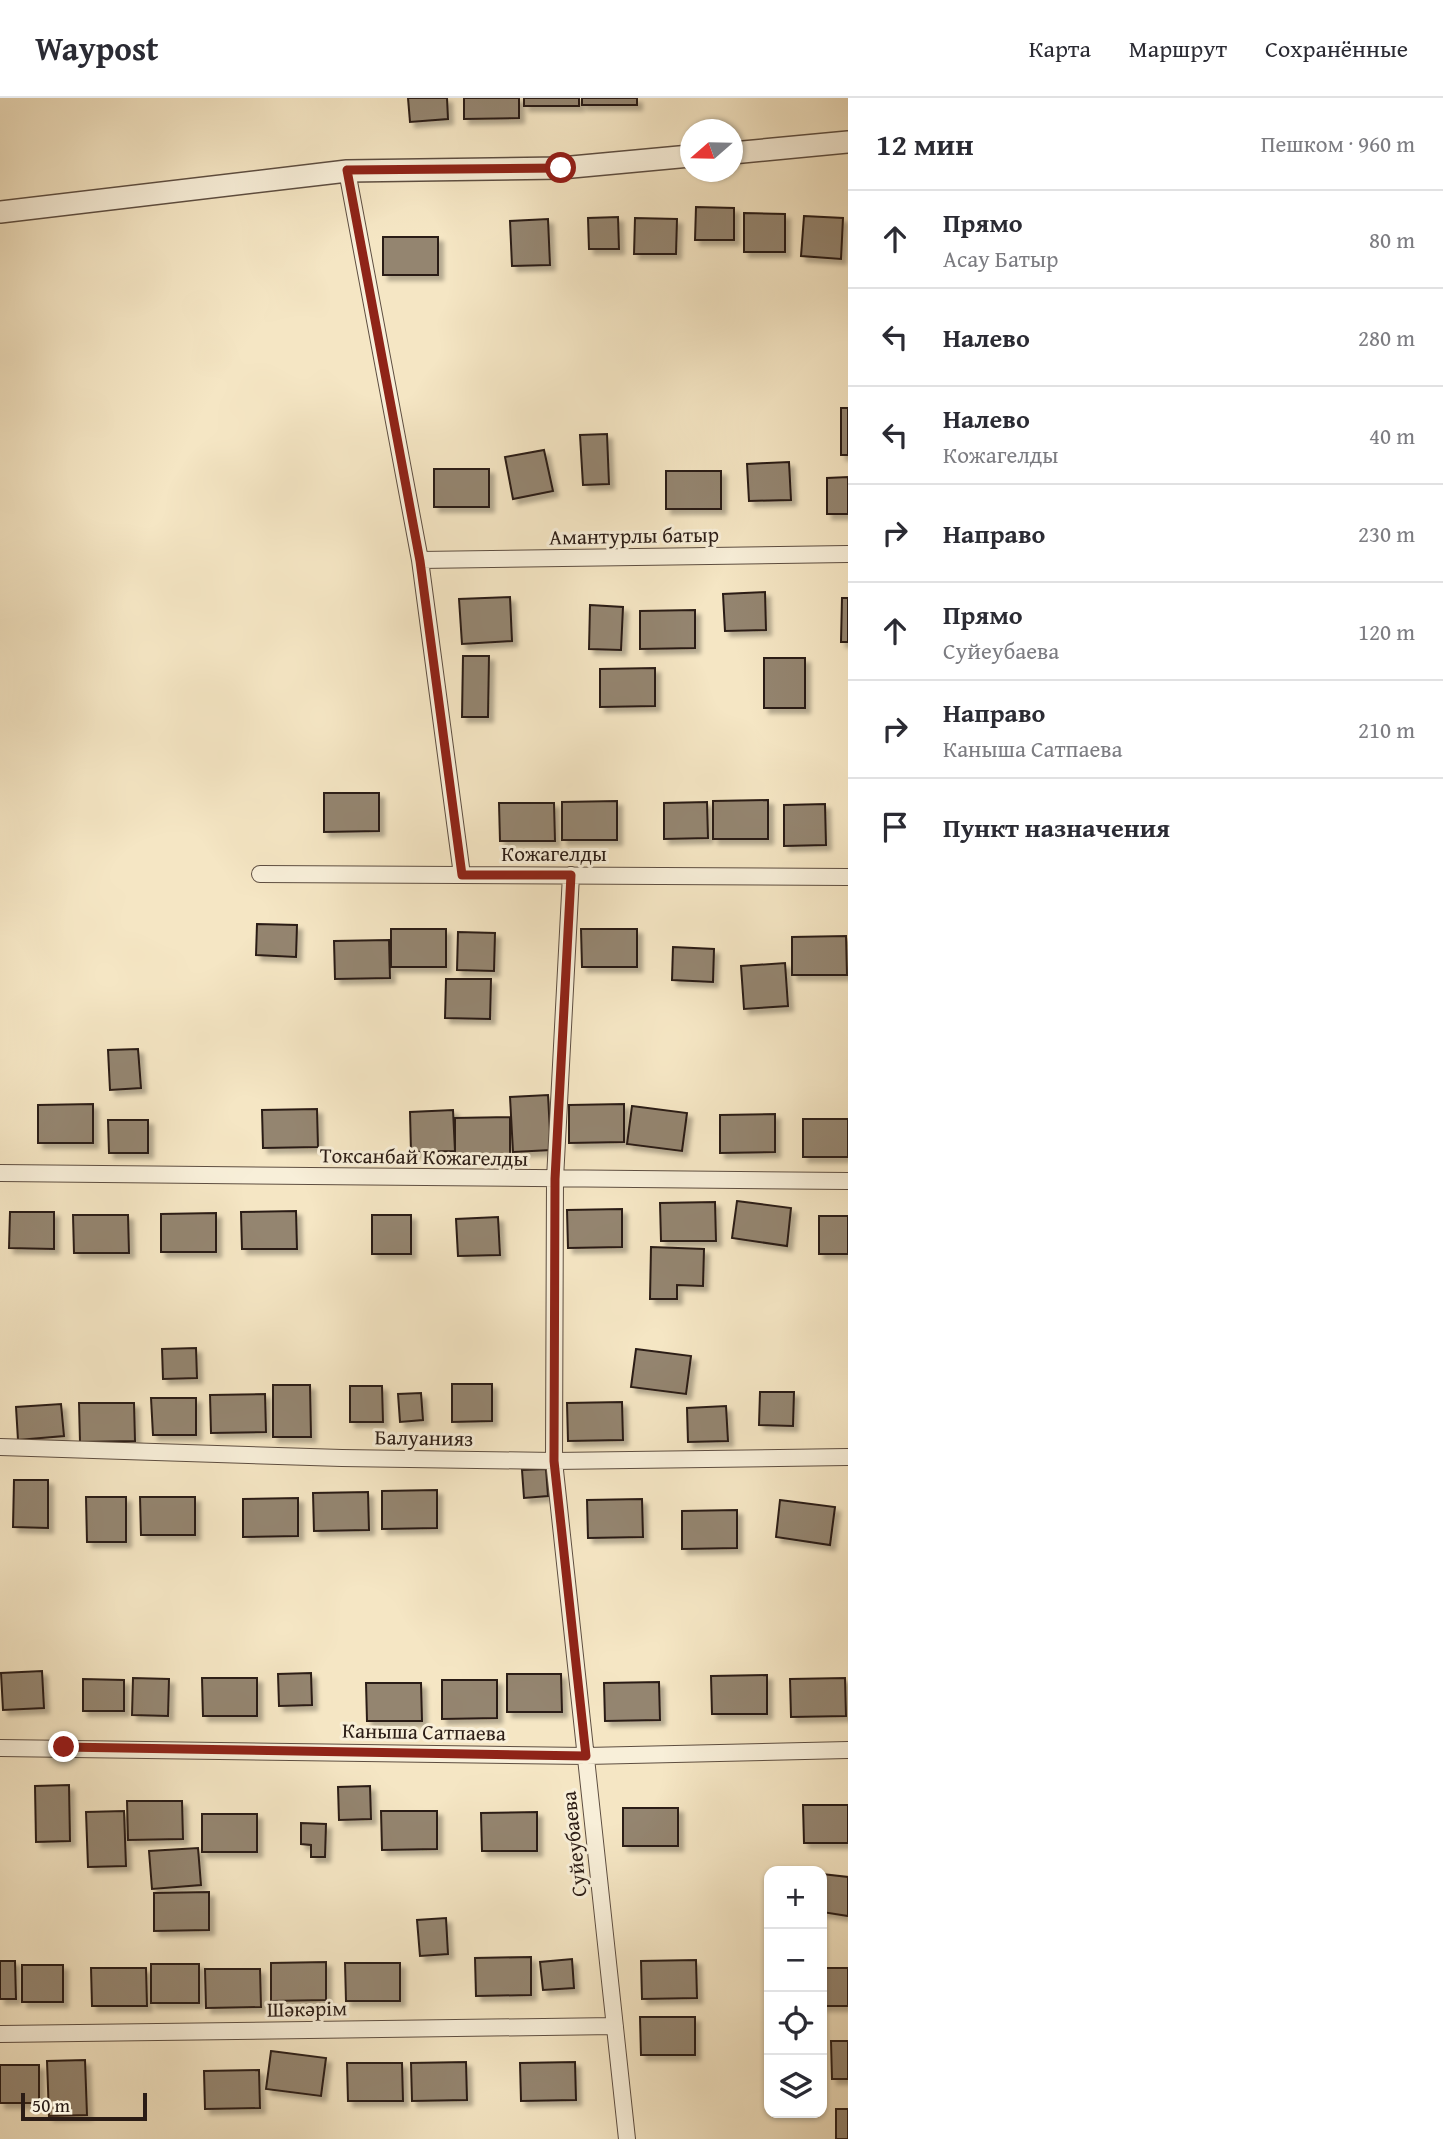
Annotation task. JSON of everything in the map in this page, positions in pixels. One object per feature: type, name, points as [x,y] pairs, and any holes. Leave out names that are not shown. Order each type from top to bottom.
[{"type":"street","points":[[743,151],[848,142]]},
{"type":"street","points":[[0,212],[347,170],[561,168],[680,157]]},
{"type":"street","points":[[347,170],[420,561],[462,875]]},
{"type":"street","name":"Амантурлы батыр","points":[[420,561],[848,554]]},
{"type":"street","name":"Кожагелды","points":[[260,874],[848,877]]},
{"type":"street","name":"Суйеубаева","points":[[571,875],[555,1179],[554,1461],[627,2139]]},
{"type":"street","name":"Токсанбай Кожагелды","points":[[0,1173],[848,1181]]},
{"type":"street","name":"Балуанияз","points":[[0,1447],[342,1458],[554,1461],[848,1457]]},
{"type":"street","name":"Каныша Сатпаева","points":[[0,1748],[586,1756],[848,1750]]},
{"type":"street","name":"Шәкәрім","points":[[0,2034],[615,2026]]},
{"type":"building","points":[[408,98],[447,98],[448,119],[410,122]]},
{"type":"building","points":[[464,98],[519,98],[519,118],[464,119]]},
{"type":"building","points":[[524,98],[579,98],[579,106],[524,106]]},
{"type":"building","points":[[582,98],[637,98],[637,105],[582,105]]},
{"type":"building","points":[[696,207],[734,208],[734,240],[695,240]]},
{"type":"building","points":[[744,213],[785,214],[785,252],[744,252]]},
{"type":"building","points":[[804,216],[843,218],[841,259],[801,256]]},
{"type":"building","points":[[618,217],[619,249],[589,249],[588,218]]},
{"type":"building","points":[[635,218],[677,219],[676,254],[634,254]]},
{"type":"building","points":[[548,219],[550,265],[512,266],[510,221]]},
{"type":"building","points":[[383,237],[438,237],[438,275],[383,275]]},
{"type":"building","points":[[841,408],[848,408],[848,455],[841,455]]},
{"type":"building","points":[[607,434],[609,484],[583,485],[580,435]]},
{"type":"building","points":[[544,450],[553,491],[513,499],[505,457]]},
{"type":"building","points":[[789,462],[791,500],[749,501],[747,464]]},
{"type":"building","points":[[434,469],[489,469],[489,507],[434,507]]},
{"type":"building","points":[[666,471],[721,471],[721,509],[666,509]]},
{"type":"building","points":[[848,477],[848,514],[827,514],[827,478]]},
{"type":"building","points":[[765,592],[766,630],[725,631],[723,594]]},
{"type":"building","points":[[510,597],[512,641],[462,644],[459,599]]},
{"type":"building","points":[[842,598],[848,598],[848,642],[841,642]]},
{"type":"building","points":[[590,605],[623,607],[621,650],[589,649]]},
{"type":"building","points":[[695,610],[695,648],[640,649],[640,611]]},
{"type":"building","points":[[463,656],[489,656],[488,717],[462,717]]},
{"type":"building","points":[[764,658],[805,658],[805,708],[764,708]]},
{"type":"building","points":[[655,668],[655,706],[600,707],[600,669]]},
{"type":"building","points":[[324,793],[379,793],[379,831],[324,832]]},
{"type":"building","points":[[768,800],[768,839],[713,839],[713,801]]},
{"type":"building","points":[[617,801],[617,840],[562,840],[562,802]]},
{"type":"building","points":[[707,802],[708,838],[664,839],[664,803]]},
{"type":"building","points":[[499,803],[554,803],[555,841],[500,841]]},
{"type":"building","points":[[825,804],[826,845],[784,846],[784,805]]},
{"type":"building","points":[[257,924],[297,925],[296,957],[256,955]]},
{"type":"building","points":[[391,929],[446,929],[446,967],[391,967]]},
{"type":"building","points":[[581,929],[637,929],[637,967],[582,967]]},
{"type":"building","points":[[458,932],[495,933],[494,971],[457,970]]},
{"type":"building","points":[[846,936],[847,975],[792,975],[792,937]]},
{"type":"building","points":[[389,940],[390,978],[335,979],[334,941]]},
{"type":"building","points":[[673,947],[714,949],[713,982],[672,980]]},
{"type":"building","points":[[785,963],[788,1006],[744,1009],[741,966]]},
{"type":"building","points":[[446,979],[491,979],[490,1019],[445,1018]]},
{"type":"building","points":[[138,1049],[141,1088],[110,1090],[108,1050]]},
{"type":"building","points":[[548,1095],[551,1150],[513,1152],[510,1097]]},
{"type":"building","points":[[93,1104],[93,1143],[38,1143],[38,1105]]},
{"type":"building","points":[[624,1104],[624,1142],[569,1143],[569,1105]]},
{"type":"building","points":[[632,1106],[687,1113],[682,1151],[627,1144]]},
{"type":"building","points":[[317,1109],[318,1147],[263,1148],[262,1110]]},
{"type":"building","points":[[453,1110],[455,1151],[411,1152],[410,1112]]},
{"type":"building","points":[[775,1114],[775,1152],[720,1153],[720,1115]]},
{"type":"building","points":[[510,1117],[510,1155],[455,1156],[455,1118]]},
{"type":"building","points":[[803,1119],[848,1119],[848,1157],[803,1157]]},
{"type":"building","points":[[108,1120],[148,1120],[148,1153],[109,1153]]},
{"type":"building","points":[[737,1201],[791,1208],[787,1246],[732,1238]]},
{"type":"building","points":[[715,1202],[716,1241],[661,1241],[660,1203]]},
{"type":"building","points":[[622,1209],[622,1247],[568,1248],[567,1210]]},
{"type":"building","points":[[296,1211],[297,1249],[242,1249],[241,1212]]},
{"type":"building","points":[[10,1212],[54,1212],[54,1249],[9,1248]]},
{"type":"building","points":[[216,1213],[216,1252],[161,1252],[161,1214]]},
{"type":"building","points":[[73,1215],[128,1215],[129,1253],[74,1253]]},
{"type":"building","points":[[372,1215],[411,1215],[411,1254],[372,1254]]},
{"type":"building","points":[[819,1216],[848,1216],[848,1254],[819,1254]]},
{"type":"building","points":[[498,1217],[500,1255],[458,1256],[456,1219]]},
{"type":"building","points":[[651,1247],[704,1249],[703,1286],[677,1285],[677,1299],[650,1299]]},
{"type":"building","points":[[196,1348],[197,1378],[163,1379],[162,1349]]},
{"type":"building","points":[[636,1349],[691,1356],[686,1394],[631,1387]]},
{"type":"building","points":[[452,1384],[492,1384],[492,1421],[452,1422]]},
{"type":"building","points":[[273,1385],[310,1385],[311,1437],[273,1437]]},
{"type":"building","points":[[350,1386],[382,1386],[383,1422],[350,1422]]},
{"type":"building","points":[[760,1392],[794,1392],[793,1426],[759,1425]]},
{"type":"building","points":[[421,1393],[423,1420],[400,1422],[398,1394]]},
{"type":"building","points":[[265,1394],[266,1432],[211,1433],[210,1395]]},
{"type":"building","points":[[151,1398],[196,1398],[196,1435],[153,1435]]},
{"type":"building","points":[[622,1402],[623,1440],[568,1441],[567,1403]]},
{"type":"building","points":[[79,1403],[134,1403],[135,1441],[80,1442]]},
{"type":"building","points":[[61,1404],[64,1436],[18,1440],[16,1407]]},
{"type":"building","points":[[726,1406],[728,1441],[688,1442],[687,1408]]},
{"type":"building","points":[[546,1469],[548,1496],[524,1498],[522,1470]]},
{"type":"building","points":[[14,1480],[48,1480],[48,1528],[13,1527]]},
{"type":"building","points":[[437,1490],[437,1528],[382,1529],[382,1491]]},
{"type":"building","points":[[368,1492],[369,1530],[314,1531],[313,1493]]},
{"type":"building","points":[[86,1497],[126,1497],[126,1542],[87,1542]]},
{"type":"building","points":[[140,1497],[195,1497],[195,1535],[141,1535]]},
{"type":"building","points":[[298,1498],[298,1536],[243,1537],[243,1499]]},
{"type":"building","points":[[642,1499],[643,1537],[588,1538],[587,1500]]},
{"type":"building","points":[[780,1500],[835,1507],[830,1545],[776,1537]]},
{"type":"building","points":[[737,1510],[737,1548],[682,1549],[682,1511]]},
{"type":"building","points":[[42,1671],[44,1708],[3,1710],[1,1673]]},
{"type":"building","points":[[311,1673],[312,1705],[279,1706],[278,1674]]},
{"type":"building","points":[[507,1674],[561,1674],[562,1712],[507,1712]]},
{"type":"building","points":[[767,1675],[767,1714],[712,1714],[711,1676]]},
{"type":"building","points":[[133,1678],[169,1679],[168,1716],[132,1715]]},
{"type":"building","points":[[202,1678],[257,1678],[257,1716],[203,1716]]},
{"type":"building","points":[[845,1678],[846,1716],[791,1717],[790,1679]]},
{"type":"building","points":[[83,1679],[124,1680],[124,1711],[83,1711]]},
{"type":"building","points":[[442,1680],[497,1680],[497,1718],[442,1719]]},
{"type":"building","points":[[659,1682],[660,1720],[605,1721],[604,1683]]},
{"type":"building","points":[[366,1683],[421,1683],[422,1721],[367,1721]]},
{"type":"building","points":[[69,1785],[70,1841],[36,1842],[35,1786]]},
{"type":"building","points":[[370,1786],[371,1819],[339,1820],[338,1787]]},
{"type":"building","points":[[127,1801],[182,1801],[183,1839],[128,1840]]},
{"type":"building","points":[[803,1805],[848,1805],[848,1843],[804,1843]]},
{"type":"building","points":[[623,1808],[678,1808],[678,1846],[623,1846]]},
{"type":"building","points":[[124,1811],[126,1866],[88,1867],[86,1812]]},
{"type":"building","points":[[381,1811],[437,1811],[437,1849],[382,1850]]},
{"type":"building","points":[[537,1812],[537,1851],[482,1851],[481,1813]]},
{"type":"building","points":[[202,1814],[257,1814],[257,1852],[202,1852]]},
{"type":"building","points":[[301,1823],[326,1824],[325,1857],[311,1857],[311,1845],[301,1844]]},
{"type":"building","points":[[198,1848],[201,1885],[152,1889],[149,1851]]},
{"type":"building","points":[[827,1875],[848,1877],[848,1916],[827,1913]]},
{"type":"building","points":[[209,1892],[209,1930],[154,1931],[154,1893]]},
{"type":"building","points":[[446,1918],[448,1954],[420,1956],[417,1920]]},
{"type":"building","points":[[531,1957],[531,1995],[476,1996],[475,1958]]},
{"type":"building","points":[[572,1959],[574,1988],[543,1990],[540,1962]]},
{"type":"building","points":[[696,1960],[697,1998],[642,1999],[641,1961]]},
{"type":"building","points":[[0,1961],[15,1961],[16,1999],[0,1999]]},
{"type":"building","points":[[326,1962],[326,2000],[271,2001],[271,1963]]},
{"type":"building","points":[[345,1963],[400,1963],[400,2001],[346,2001]]},
{"type":"building","points":[[151,1964],[199,1964],[199,2003],[151,2003]]},
{"type":"building","points":[[22,1965],[63,1965],[63,2002],[22,2002]]},
{"type":"building","points":[[91,1968],[146,1968],[147,2006],[92,2006]]},
{"type":"building","points":[[827,1968],[848,1968],[848,2006],[827,2006]]},
{"type":"building","points":[[205,1969],[260,1969],[261,2007],[206,2008]]},
{"type":"building","points":[[640,2017],[695,2017],[695,2055],[641,2055]]},
{"type":"building","points":[[831,2041],[848,2041],[848,2079],[832,2079]]},
{"type":"building","points":[[271,2051],[326,2058],[321,2096],[266,2089]]},
{"type":"building","points":[[85,2060],[87,2115],[49,2116],[47,2061]]},
{"type":"building","points":[[466,2062],[467,2100],[412,2101],[411,2063]]},
{"type":"building","points":[[575,2062],[576,2100],[521,2101],[520,2063]]},
{"type":"building","points":[[347,2063],[402,2063],[403,2101],[348,2101]]},
{"type":"building","points":[[0,2065],[39,2065],[39,2103],[0,2103]]},
{"type":"building","points":[[259,2070],[260,2108],[205,2109],[204,2071]]},
{"type":"building","points":[[836,2109],[848,2109],[848,2139],[836,2139]]},
{"type":"route","points":[[64,1747],[586,1756],[554,1461],[555,1179],[571,875],[462,875],[420,561],[347,170],[561,168]]}]
